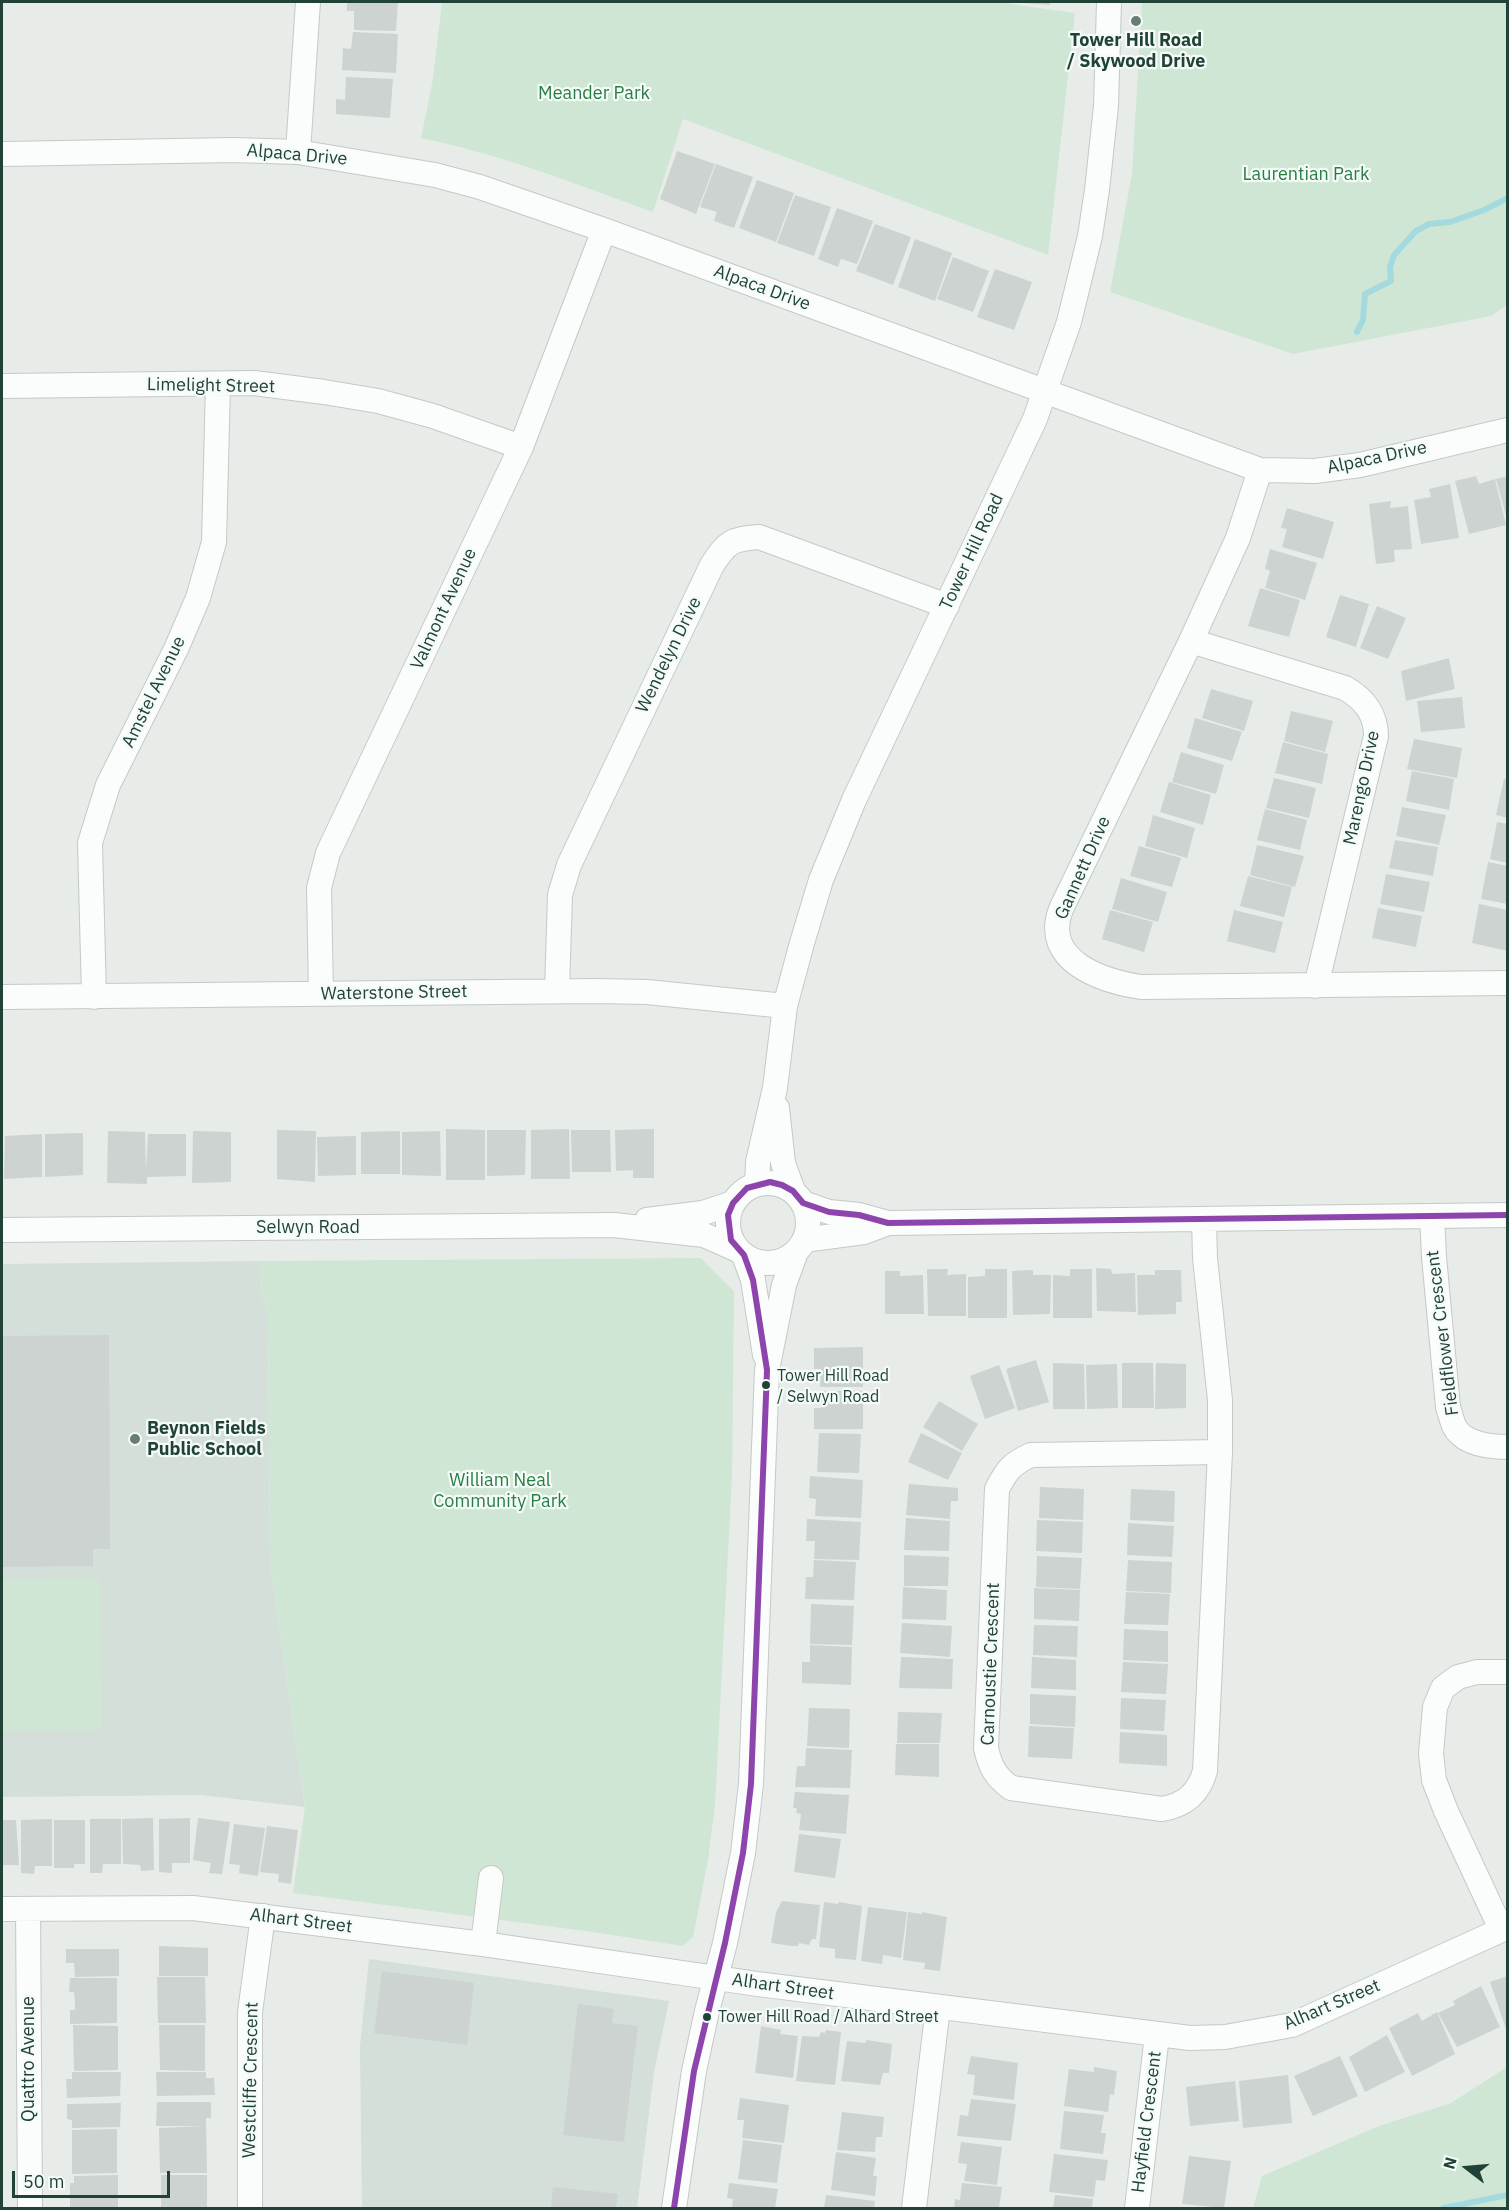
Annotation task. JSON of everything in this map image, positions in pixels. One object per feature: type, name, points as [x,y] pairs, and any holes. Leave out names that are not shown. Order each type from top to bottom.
[{"type":"street","points":[[298,152],[308,2]]},
{"type":"street","name":"Tower Hill Road","points":[[757,1184],[758,1162],[775,1088],[785,1006],[825,870],[854,800],[1035,419],[1069,322],[1090,236],[1103,146],[1109,2]]},
{"type":"street","name":"Alpaca Drive","points":[[2,154],[232,150],[298,152],[435,175],[498,193],[604,230],[1229,461],[1260,470],[1315,471],[1360,465],[1508,430]]},
{"type":"street","name":"Valmont Avenue","points":[[321,994],[318,924],[320,888],[328,853],[521,447],[604,230]]},
{"type":"street","name":"Limelight Street","points":[[2,386],[254,383],[378,401],[434,416],[521,447]]},
{"type":"street","name":"Amstel Avenue","points":[[94,997],[90,843],[108,785],[176,650],[198,598],[214,542],[218,385]]},
{"type":"street","name":"Gannett Drive","points":[[1260,470],[1238,538],[1191,641],[1061,909],[1056,922],[1058,938],[1066,956],[1079,966],[1102,977],[1141,987],[1508,983]]},
{"type":"street","name":"Wendelyn Drive","points":[[557,991],[560,895],[569,865],[712,565],[725,545],[741,538],[759,537],[947,606]]},
{"type":"street","name":"Marengo Drive","points":[[1191,641],[1345,688],[1360,696],[1376,723],[1376,736],[1316,986]]},
{"type":"street","name":"Waterstone Street","points":[[2,998],[557,991],[647,992],[785,1006]]},
{"type":"street","name":"Tower Hill Road","points":[[775,1088],[783,1163],[798,1197]]},
{"type":"street","points":[[767,1370],[753,1280],[741,1253],[731,1240],[728,1227],[728,1215],[733,1203],[747,1188],[757,1184],[776,1183],[798,1197],[830,1212],[859,1215],[888,1223],[1508,1215]]},
{"type":"street","points":[[674,2208],[694,2071],[725,1943],[743,1853],[751,1784],[767,1370],[784,1285],[808,1221],[798,1197]]},
{"type":"street","name":"Selwyn Road","points":[[614,1225],[703,1213],[733,1203]]},
{"type":"street","name":"Fieldflower Crescent","points":[[1432,1216],[1448,1407],[1455,1428],[1473,1442],[1486,1446],[1508,1447]]},
{"type":"street","name":"Carnoustie Crescent","points":[[1204,1219],[1205,1258],[1220,1400],[1220,1452],[1205,1771],[1201,1784],[1184,1802],[1162,1809],[1011,1788],[1000,1780],[990,1767],[986,1748],[997,1490],[1007,1470],[1018,1461],[1031,1455],[1220,1452]]},
{"type":"street","points":[[741,1253],[754,1261],[776,1263],[800,1246],[864,1232],[888,1223]]},
{"type":"street","name":"Selwyn Road","points":[[2,1230],[614,1225],[704,1235],[741,1253]]},
{"type":"street","points":[[1504,1928],[1446,1811],[1434,1780],[1431,1754],[1435,1707],[1443,1688],[1458,1677],[1477,1672],[1508,1672]]},
{"type":"street","points":[[483,1944],[491,1878]]},
{"type":"street","name":"Alhart Street","points":[[2,1910],[193,1908],[483,1944],[938,2007],[1190,2038],[1265,2032],[1292,2025],[1504,1928]]},
{"type":"street","name":"Quattro Avenue","points":[[28,1909],[30,2208]]},
{"type":"street","name":"Westcliffe Crescent","points":[[250,2208],[250,2012],[263,1916]]},
{"type":"street","points":[[914,2208],[938,2007]]},
{"type":"street","name":"Hayfield Crescent","points":[[1137,2208],[1157,2035]]},
{"type":"shaded area","name":"Beynon Fields Public School","points":[[262,1261],[261,1297],[268,1315],[270,1562],[305,1807],[201,1795],[2,1797],[2,1264]]},
{"type":"shaded area","points":[[369,1959],[669,2001],[654,2072],[637,2208],[362,2208],[360,2046]]},
{"type":"green space","name":"Meander Park","points":[[442,2],[996,2],[1075,13],[1048,255],[683,119],[653,212],[509,161],[421,138],[433,79]]},
{"type":"green space","name":"Laurentian Park","points":[[1507,2],[1507,305],[1491,316],[1293,354],[1110,292],[1132,174],[1142,3]]},
{"type":"green space","name":"William Neal Community Park","points":[[701,1258],[734,1291],[732,1475],[715,1805],[708,1860],[693,1937],[683,1946],[293,1893],[305,1806],[270,1562],[268,1315],[261,1297],[262,1261]]},
{"type":"green space","points":[[100,1578],[102,1730],[2,1731],[2,1580]]},
{"type":"green space","points":[[1507,2067],[1507,2208],[1253,2208],[1262,2176],[1379,2126],[1451,2103]]},
{"type":"building","points":[[347,2],[398,2],[396,31],[354,30],[354,11],[347,11]]},
{"type":"building","points":[[1050,2],[1050,5],[1023,3]]},
{"type":"building","points":[[353,32],[398,34],[396,73],[342,70],[343,48],[351,49]]},
{"type":"building","points":[[346,77],[393,79],[390,118],[336,114],[336,99],[345,100]]},
{"type":"building","points":[[677,151],[715,164],[696,214],[660,199]]},
{"type":"building","points":[[716,164],[753,177],[734,228],[714,221],[717,212],[700,207]]},
{"type":"building","points":[[757,180],[794,193],[776,242],[739,228]]},
{"type":"building","points":[[795,195],[831,207],[814,256],[777,243]]},
{"type":"building","points":[[837,208],[873,221],[857,264],[841,259],[838,267],[818,259]]},
{"type":"building","points":[[875,224],[911,237],[893,285],[856,271]]},
{"type":"building","points":[[915,239],[952,253],[935,301],[898,287]]},
{"type":"building","points":[[953,257],[989,271],[973,312],[937,299]]},
{"type":"building","points":[[995,269],[1032,282],[1014,330],[977,317]]},
{"type":"building","points":[[1476,476],[1479,484],[1495,479],[1506,525],[1469,534],[1455,481]]},
{"type":"building","points":[[1508,476],[1508,519],[1507,519],[1496,479]]},
{"type":"building","points":[[1450,484],[1459,538],[1421,544],[1414,500],[1431,497],[1429,489]]},
{"type":"building","points":[[1391,501],[1390,508],[1408,506],[1412,549],[1394,550],[1395,562],[1376,564],[1369,504]]},
{"type":"building","points":[[1287,508],[1334,522],[1323,559],[1282,547],[1287,529],[1281,528]]},
{"type":"building","points":[[1270,549],[1317,563],[1305,600],[1265,588],[1270,571],[1265,569]]},
{"type":"building","points":[[1260,588],[1300,600],[1289,637],[1248,626]]},
{"type":"building","points":[[1340,595],[1369,604],[1356,647],[1326,637]]},
{"type":"building","points":[[1377,606],[1406,618],[1388,659],[1360,648]]},
{"type":"building","points":[[1449,658],[1455,689],[1406,701],[1401,671]]},
{"type":"building","points":[[1211,689],[1253,701],[1244,731],[1202,718]]},
{"type":"building","points":[[1462,697],[1465,728],[1421,732],[1417,701]]},
{"type":"building","points":[[1291,711],[1333,721],[1325,752],[1284,741]]},
{"type":"building","points":[[1195,718],[1242,732],[1232,761],[1187,748]]},
{"type":"building","points":[[1414,739],[1462,748],[1457,778],[1407,769]]},
{"type":"building","points":[[1283,742],[1328,754],[1322,784],[1275,773]]},
{"type":"building","points":[[1181,752],[1224,765],[1216,794],[1172,782]]},
{"type":"building","points":[[1412,771],[1454,779],[1449,810],[1406,801]]},
{"type":"building","points":[[1274,778],[1316,788],[1309,818],[1266,808]]},
{"type":"building","points":[[1504,779],[1508,780],[1508,818],[1496,815]]},
{"type":"building","points":[[1169,782],[1211,795],[1203,825],[1160,812]]},
{"type":"building","points":[[1402,807],[1446,815],[1439,845],[1396,836]]},
{"type":"building","points":[[1265,809],[1307,820],[1300,850],[1257,840]]},
{"type":"building","points":[[1153,815],[1195,828],[1187,858],[1145,846]]},
{"type":"building","points":[[1497,822],[1508,824],[1508,863],[1490,859]]},
{"type":"building","points":[[1395,840],[1438,847],[1433,876],[1389,868]]},
{"type":"building","points":[[1257,845],[1304,856],[1295,887],[1250,875]]},
{"type":"building","points":[[1139,846],[1181,858],[1172,887],[1130,876]]},
{"type":"building","points":[[1488,862],[1508,866],[1508,904],[1481,899]]},
{"type":"building","points":[[1386,874],[1430,882],[1424,912],[1380,904]]},
{"type":"building","points":[[1248,876],[1292,887],[1284,917],[1240,906]]},
{"type":"building","points":[[1121,878],[1167,892],[1158,922],[1112,909]]},
{"type":"building","points":[[1479,904],[1508,910],[1508,951],[1472,943]]},
{"type":"building","points":[[1378,908],[1422,916],[1416,947],[1372,938]]},
{"type":"building","points":[[1110,910],[1153,922],[1144,952],[1102,939]]},
{"type":"building","points":[[1234,910],[1283,922],[1275,953],[1227,941]]},
{"type":"building","points":[[446,1129],[485,1130],[485,1180],[446,1180]]},
{"type":"building","points":[[569,1129],[570,1179],[531,1179],[531,1130]]},
{"type":"building","points":[[654,1129],[654,1178],[633,1178],[633,1170],[616,1171],[615,1130]]},
{"type":"building","points":[[277,1130],[316,1131],[315,1182],[277,1179]]},
{"type":"building","points":[[487,1130],[526,1130],[525,1175],[487,1176]]},
{"type":"building","points":[[571,1130],[610,1130],[611,1172],[572,1172]]},
{"type":"building","points":[[108,1131],[145,1132],[146,1171],[148,1134],[186,1134],[186,1176],[147,1177],[147,1184],[107,1183]]},
{"type":"building","points":[[193,1131],[231,1132],[231,1182],[192,1183]]},
{"type":"building","points":[[400,1131],[400,1174],[361,1174],[361,1132]]},
{"type":"building","points":[[440,1131],[441,1176],[402,1175],[402,1132]]},
{"type":"building","points":[[83,1133],[83,1175],[45,1177],[45,1134]]},
{"type":"building","points":[[42,1134],[42,1177],[4,1179],[5,1136]]},
{"type":"building","points":[[356,1136],[356,1175],[318,1176],[317,1137]]},
{"type":"building","points":[[1096,1268],[1111,1269],[1112,1274],[1135,1273],[1136,1312],[1097,1311]]},
{"type":"building","points":[[927,1269],[948,1269],[947,1275],[966,1274],[966,1316],[928,1316]]},
{"type":"building","points":[[985,1269],[1007,1269],[1007,1318],[968,1318],[968,1277],[985,1276]]},
{"type":"building","points":[[1070,1269],[1092,1269],[1092,1318],[1053,1318],[1053,1275],[1070,1276]]},
{"type":"building","points":[[1033,1270],[1033,1275],[1051,1275],[1050,1314],[1013,1315],[1012,1271]]},
{"type":"building","points":[[1155,1270],[1181,1270],[1182,1302],[1176,1302],[1176,1314],[1138,1315],[1137,1275],[1155,1275]]},
{"type":"building","points":[[885,1271],[900,1271],[900,1276],[923,1275],[924,1314],[885,1314]]},
{"type":"building","points":[[109,1335],[110,1549],[93,1549],[93,1566],[2,1567],[2,1336]]},
{"type":"building","points":[[863,1347],[863,1387],[820,1387],[821,1369],[814,1369],[814,1348]]},
{"type":"building","points":[[1036,1360],[1049,1402],[1018,1411],[1006,1369]]},
{"type":"building","points":[[1053,1363],[1084,1364],[1085,1409],[1053,1409]]},
{"type":"building","points":[[1122,1363],[1153,1363],[1154,1408],[1122,1408]]},
{"type":"building","points":[[1156,1363],[1186,1364],[1186,1408],[1155,1409]]},
{"type":"building","points":[[1117,1364],[1118,1408],[1087,1409],[1086,1365]]},
{"type":"building","points":[[999,1365],[1015,1408],[985,1419],[970,1376]]},
{"type":"building","points":[[821,1391],[863,1391],[863,1429],[814,1429],[814,1408],[821,1408]]},
{"type":"building","points":[[939,1401],[978,1424],[962,1451],[923,1427]]},
{"type":"building","points":[[819,1433],[861,1434],[859,1473],[817,1472]]},
{"type":"building","points":[[921,1433],[962,1453],[948,1480],[908,1462]]},
{"type":"building","points":[[810,1476],[863,1480],[861,1518],[815,1516],[816,1499],[809,1498]]},
{"type":"building","points":[[909,1484],[958,1488],[958,1501],[951,1501],[950,1519],[906,1515]]},
{"type":"building","points":[[1040,1487],[1084,1489],[1083,1520],[1039,1518]]},
{"type":"building","points":[[1131,1489],[1175,1491],[1174,1522],[1130,1520]]},
{"type":"building","points":[[906,1518],[950,1521],[949,1551],[904,1550]]},
{"type":"building","points":[[807,1519],[861,1522],[859,1560],[814,1559],[815,1541],[806,1541]]},
{"type":"building","points":[[1037,1520],[1083,1522],[1082,1553],[1036,1551]]},
{"type":"building","points":[[1128,1523],[1174,1526],[1172,1557],[1127,1555]]},
{"type":"building","points":[[904,1555],[949,1557],[948,1586],[904,1586]]},
{"type":"building","points":[[1037,1556],[1082,1558],[1080,1589],[1036,1587]]},
{"type":"building","points":[[814,1560],[856,1562],[854,1600],[805,1599],[806,1577],[813,1577]]},
{"type":"building","points":[[1128,1560],[1172,1562],[1171,1593],[1126,1591]]},
{"type":"building","points":[[903,1587],[947,1590],[946,1620],[902,1619]]},
{"type":"building","points":[[1034,1588],[1080,1590],[1079,1621],[1034,1619]]},
{"type":"building","points":[[1126,1592],[1170,1594],[1168,1625],[1124,1624]]},
{"type":"building","points":[[811,1604],[854,1606],[852,1645],[810,1644]]},
{"type":"building","points":[[902,1623],[952,1626],[950,1657],[900,1653]]},
{"type":"building","points":[[1034,1625],[1078,1626],[1077,1657],[1033,1655]]},
{"type":"building","points":[[1124,1629],[1168,1631],[1168,1662],[1123,1660]]},
{"type":"building","points":[[810,1645],[852,1647],[851,1685],[802,1683],[802,1662],[810,1662]]},
{"type":"building","points":[[901,1657],[953,1659],[952,1689],[899,1688]]},
{"type":"building","points":[[1032,1657],[1076,1660],[1076,1690],[1031,1688]]},
{"type":"building","points":[[1123,1662],[1168,1664],[1166,1694],[1121,1692]]},
{"type":"building","points":[[1030,1694],[1076,1696],[1075,1727],[1030,1724]]},
{"type":"building","points":[[1121,1698],[1166,1700],[1164,1731],[1120,1729]]},
{"type":"building","points":[[809,1708],[850,1709],[849,1748],[807,1746]]},
{"type":"building","points":[[898,1712],[942,1713],[940,1743],[897,1743]]},
{"type":"building","points":[[1029,1726],[1074,1728],[1072,1759],[1028,1757]]},
{"type":"building","points":[[1120,1732],[1167,1735],[1167,1766],[1119,1763]]},
{"type":"building","points":[[896,1744],[939,1744],[939,1777],[895,1775]]},
{"type":"building","points":[[806,1748],[852,1750],[850,1788],[795,1787],[797,1766],[805,1766]]},
{"type":"building","points":[[795,1792],[849,1795],[846,1834],[799,1830],[801,1814],[796,1813],[797,1808],[793,1808]]},
{"type":"building","points":[[153,1818],[154,1870],[141,1871],[140,1865],[123,1864],[122,1819]]},
{"type":"building","points":[[190,1818],[190,1863],[172,1863],[172,1873],[159,1872],[159,1819]]},
{"type":"building","points":[[198,1818],[230,1822],[222,1874],[209,1873],[211,1863],[193,1860]]},
{"type":"building","points":[[52,1819],[52,1866],[35,1866],[34,1874],[21,1873],[21,1820]]},
{"type":"building","points":[[90,1819],[121,1819],[121,1864],[103,1864],[102,1873],[90,1873]]},
{"type":"building","points":[[2,1820],[16,1820],[19,1865],[2,1865]]},
{"type":"building","points":[[54,1820],[85,1820],[85,1864],[74,1864],[74,1868],[54,1868]]},
{"type":"building","points":[[234,1824],[265,1828],[258,1876],[239,1873],[240,1865],[229,1864]]},
{"type":"building","points":[[267,1826],[298,1830],[291,1884],[278,1882],[279,1874],[260,1872]]},
{"type":"building","points":[[799,1834],[841,1839],[835,1878],[794,1872]]},
{"type":"building","points":[[782,1901],[820,1905],[816,1939],[812,1939],[809,1945],[799,1943],[798,1946],[792,1946],[771,1943],[776,1912]]},
{"type":"building","points":[[824,1902],[862,1906],[856,1960],[835,1958],[835,1949],[819,1947]]},
{"type":"building","points":[[868,1907],[907,1912],[901,1958],[883,1955],[882,1964],[861,1961]]},
{"type":"building","points":[[908,1912],[947,1917],[940,1971],[924,1969],[925,1963],[903,1960]]},
{"type":"building","points":[[159,1946],[208,1948],[208,1976],[159,1976]]},
{"type":"building","points":[[66,1949],[119,1949],[119,1976],[75,1977],[74,1963],[66,1963]]},
{"type":"building","points":[[382,1971],[474,1983],[467,2045],[374,2033]]},
{"type":"building","points":[[1508,1976],[1508,2032],[1507,2032],[1490,1982]]},
{"type":"building","points":[[157,1977],[205,1977],[206,2023],[158,2023]]},
{"type":"building","points":[[70,1978],[117,1978],[117,2023],[70,2024],[70,2010],[75,2010],[75,2002],[74,1992],[69,1992]]},
{"type":"building","points":[[1481,1986],[1500,2027],[1457,2047],[1438,2013],[1455,2005],[1453,2001]]},
{"type":"building","points":[[578,2004],[614,2009],[612,2023],[638,2026],[624,2142],[563,2135]]},
{"type":"building","points":[[1437,2012],[1455,2054],[1412,2076],[1389,2028],[1418,2013],[1422,2021]]},
{"type":"building","points":[[73,2025],[118,2026],[118,2070],[74,2071]]},
{"type":"building","points":[[159,2025],[205,2025],[205,2071],[160,2070]]},
{"type":"building","points":[[761,2026],[781,2030],[780,2034],[798,2036],[793,2078],[755,2073]]},
{"type":"building","points":[[826,2030],[841,2032],[835,2085],[796,2081],[802,2036],[819,2037],[821,2032],[825,2033]]},
{"type":"building","points":[[1387,2035],[1405,2072],[1365,2092],[1349,2057]]},
{"type":"building","points":[[867,2040],[892,2044],[889,2073],[883,2073],[880,2085],[841,2081],[847,2041],[865,2043]]},
{"type":"building","points":[[971,2056],[1018,2063],[1014,2100],[973,2095],[975,2075],[967,2074]]},
{"type":"building","points":[[1340,2056],[1358,2096],[1313,2116],[1294,2076]]},
{"type":"building","points":[[1094,2067],[1117,2071],[1114,2095],[1110,2094],[1108,2112],[1064,2106],[1069,2069],[1094,2072]]},
{"type":"building","points":[[72,2072],[121,2072],[120,2096],[67,2098],[66,2079],[72,2079]]},
{"type":"building","points":[[156,2072],[206,2072],[206,2078],[214,2078],[215,2095],[157,2096]]},
{"type":"building","points":[[1288,2075],[1292,2123],[1243,2128],[1239,2081]]},
{"type":"building","points":[[1235,2081],[1239,2121],[1190,2126],[1186,2087]]},
{"type":"building","points":[[740,2098],[789,2105],[784,2143],[742,2138],[744,2120],[737,2120]]},
{"type":"building","points":[[971,2099],[1016,2104],[1011,2141],[957,2136],[960,2115],[968,2116]]},
{"type":"building","points":[[157,2102],[211,2102],[211,2118],[206,2118],[207,2173],[160,2173],[159,2128],[203,2126],[156,2126]]},
{"type":"building","points":[[121,2103],[120,2127],[72,2128],[72,2120],[67,2119],[67,2104]]},
{"type":"building","points":[[1064,2111],[1104,2115],[1101,2133],[1106,2133],[1103,2154],[1060,2149]]},
{"type":"building","points":[[842,2112],[884,2117],[882,2137],[876,2137],[875,2152],[837,2150]]},
{"type":"building","points":[[117,2129],[117,2173],[72,2174],[72,2130]]},
{"type":"building","points":[[743,2140],[782,2145],[777,2183],[738,2179]]},
{"type":"building","points":[[961,2142],[1002,2147],[997,2185],[964,2181],[967,2164],[958,2163]]},
{"type":"building","points":[[836,2152],[876,2158],[873,2176],[877,2176],[875,2196],[831,2190]]},
{"type":"building","points":[[1054,2154],[1108,2160],[1105,2181],[1096,2180],[1094,2197],[1049,2192]]},
{"type":"building","points":[[1189,2156],[1231,2161],[1224,2208],[1182,2204]]},
{"type":"building","points":[[118,2175],[118,2208],[70,2208],[70,2183],[74,2183],[74,2176]]},
{"type":"building","points":[[161,2175],[207,2175],[207,2208],[161,2208]]},
{"type":"building","points":[[729,2183],[778,2189],[775,2208],[732,2208],[733,2199],[727,2198]]},
{"type":"building","points":[[962,2183],[1002,2187],[999,2208],[954,2208],[955,2199],[960,2200]]},
{"type":"building","points":[[553,2187],[618,2194],[616,2208],[551,2208]]},
{"type":"building","points":[[826,2195],[875,2201],[874,2208],[824,2208]]},
{"type":"building","points":[[1055,2195],[1093,2199],[1092,2208],[1053,2208]]},
{"type":"waterway","points":[[1357,332],[1363,320],[1365,294],[1391,281],[1390,267],[1394,255],[1416,231],[1429,224],[1450,222],[1484,210],[1508,198]]},
{"type":"waterway","points":[[1444,2208],[1508,2195]]},
{"type":"transit line","points":[[674,2208],[694,2071],[725,1943],[743,1853],[751,1784],[767,1370],[753,1280],[744,1255],[731,1240],[728,1215],[733,1203],[747,1188],[770,1182],[793,1191],[803,1203],[829,1212],[859,1215],[888,1223],[1508,1215]]},
{"type":"place","name":"Tower Hill Road / Skywood Drive","points":[[1136,21]]},
{"type":"place","name":"Tower Hill Road / Selwyn Road","points":[[766,1385]]},
{"type":"place","name":"Beynon Fields Public School","points":[[135,1439]]},
{"type":"place","name":"Tower Hill Road / Alhard Street","points":[[707,2017]]}]
